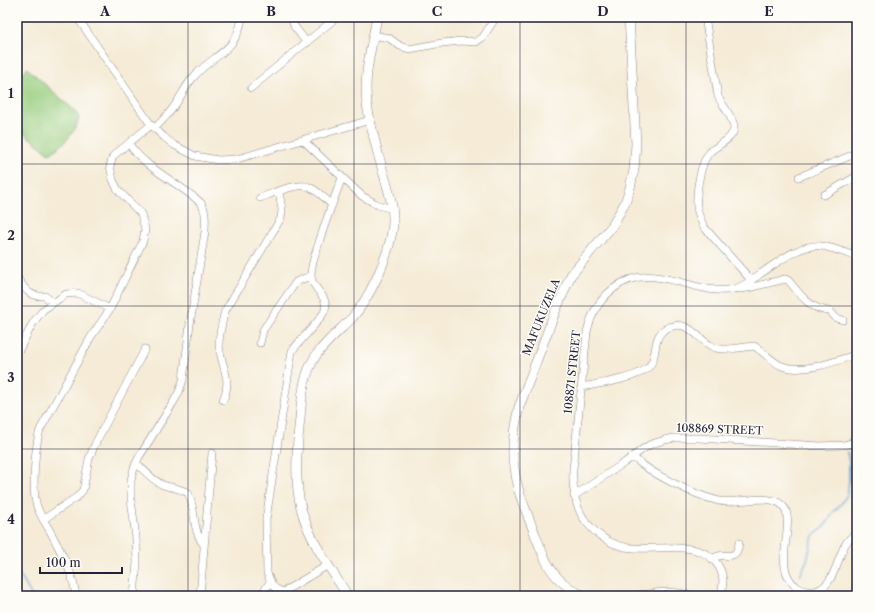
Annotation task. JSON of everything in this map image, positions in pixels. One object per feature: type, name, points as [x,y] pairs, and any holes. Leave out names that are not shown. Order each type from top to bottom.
[{"type":"main road","points":[[348,596],[313,539],[305,520],[299,499],[297,459],[302,391],[310,366],[315,357],[362,306],[386,255],[390,241],[393,209],[370,120],[366,84],[377,17]]},
{"type":"main road","name":"MAFUKUZELA","points":[[584,596],[574,592],[557,577],[549,566],[521,499],[516,482],[513,456],[513,438],[519,407],[564,288],[576,268],[597,246],[612,226],[622,209],[630,188],[634,170],[636,144],[629,17]]},
{"type":"main road","points":[[639,596],[664,593],[688,596]]},
{"type":"street","points":[[77,17],[153,126],[174,146],[195,156],[218,160],[237,159],[370,120]]},
{"type":"street","points":[[76,596],[68,565],[36,504],[36,449],[40,430],[91,337],[110,309],[140,248],[145,234],[144,222],[141,214],[118,190],[113,180],[110,166],[113,156],[120,149],[153,126],[175,106],[191,80],[198,72],[233,43],[240,29],[242,17]]},
{"type":"street","points":[[291,17],[294,26],[306,43]]},
{"type":"street","points":[[250,88],[338,17]]},
{"type":"street","points":[[373,35],[389,38],[400,46],[409,49],[442,43],[462,41],[476,42],[483,37],[496,17]]},
{"type":"street","points":[[705,17],[718,96],[722,105],[733,121],[734,130],[729,138],[710,151],[705,158],[699,181],[697,208],[704,228],[752,280]]},
{"type":"street","points":[[303,140],[342,178],[370,201],[393,209]]},
{"type":"street","points":[[129,144],[146,162],[201,203],[206,216],[205,232],[190,324],[183,380],[179,392],[136,463],[130,487],[136,538],[137,562],[134,596]]},
{"type":"street","points":[[799,177],[857,153]]},
{"type":"street","points":[[824,195],[857,176]]},
{"type":"street","points":[[328,565],[283,594],[276,589],[270,582],[267,573],[266,519],[292,351],[298,342],[324,313],[326,306],[325,299],[314,286],[311,277],[312,266],[342,178]]},
{"type":"street","points":[[260,198],[279,191],[303,185],[310,187],[332,205]]},
{"type":"street","points":[[223,400],[228,386],[220,355],[219,343],[221,328],[226,311],[280,218],[282,210],[279,191]]},
{"type":"street","name":"108871 STREET","points":[[713,559],[698,549],[624,547],[610,542],[591,528],[580,512],[572,486],[573,469],[587,332],[589,322],[594,311],[606,294],[616,287],[632,280],[649,277],[664,278],[709,289],[734,289],[752,280],[791,253],[807,247],[823,246],[856,258]]},
{"type":"street","points":[[260,343],[263,330],[296,282],[311,277]]},
{"type":"street","points":[[17,278],[31,294],[37,297],[45,296],[53,303]]},
{"type":"street","points":[[734,289],[748,288],[785,279],[788,280],[804,299],[813,306],[820,310],[830,311],[836,318],[843,320]]},
{"type":"street","points":[[17,354],[33,323],[43,310],[66,294],[78,293],[110,309]]},
{"type":"street","points":[[582,387],[614,381],[640,373],[647,369],[651,365],[653,359],[656,340],[662,331],[674,325],[687,327],[715,348],[722,349],[754,346],[781,366],[792,369],[821,364],[857,354]]},
{"type":"street","points":[[44,520],[77,497],[83,490],[89,459],[95,444],[146,349]]},
{"type":"street","name":"108869 STREET","points":[[574,496],[651,444],[674,438],[699,438],[820,446],[844,445],[857,442]]},
{"type":"street","points":[[200,596],[212,453]]},
{"type":"street","points":[[633,457],[648,470],[701,495],[713,499],[728,501],[771,500],[782,505],[787,523],[784,565],[786,573],[793,584],[800,589],[809,592],[816,590],[827,583],[832,576],[845,544],[857,532]]},
{"type":"street","points":[[136,463],[157,482],[188,493],[193,506],[197,534],[204,545]]},
{"type":"street","points":[[720,596],[723,589],[722,575],[713,559],[718,556],[729,556],[736,554],[739,542]]},
{"type":"street","points":[[260,596],[270,582]]},
{"type":"green space","points":[[27,68],[75,111],[79,118],[75,129],[68,139],[50,154],[17,128],[17,81]]},
{"type":"waterway","points":[[848,441],[857,433]]},
{"type":"waterway","points":[[800,575],[807,560],[813,536],[822,529],[847,495],[849,481],[849,462],[847,452]]},
{"type":"waterway","points":[[17,570],[32,596]]}]
